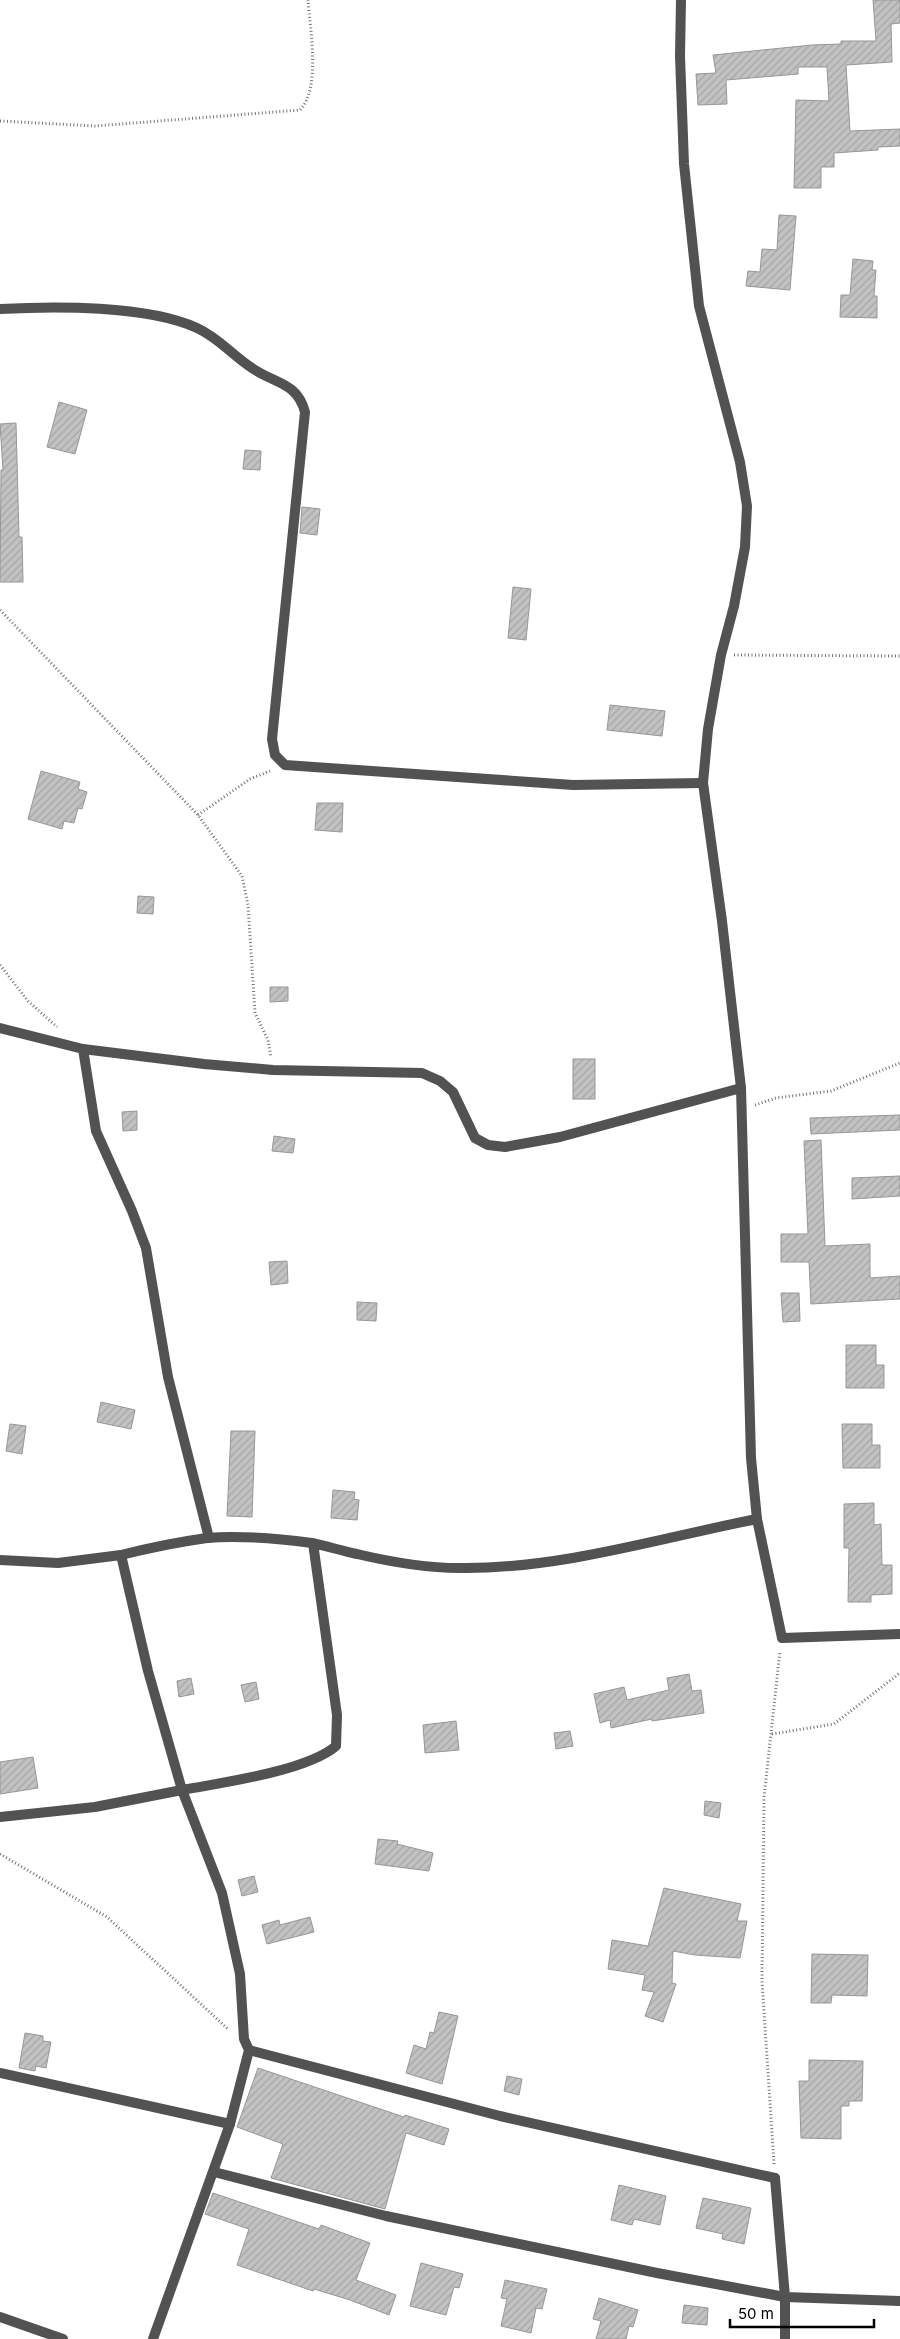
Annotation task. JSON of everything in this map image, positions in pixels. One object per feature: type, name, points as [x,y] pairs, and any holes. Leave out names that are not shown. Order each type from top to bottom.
[{"type":"street","points":[[681,0],[680,56],[684,164],[699,306],[740,462],[747,506],[745,548],[734,606],[721,655],[708,729],[703,783],[722,921],[741,1088],[751,1458],[756,1519],[782,1638],[900,1634]]},
{"type":"street","points":[[0,309],[36,307],[132,311],[167,318],[195,327],[220,340],[251,368],[292,389],[301,398],[305,412],[272,739],[275,755],[285,765],[574,785],[703,783]]},
{"type":"street","points":[[0,1028],[83,1049],[274,1070],[422,1073],[440,1081],[452,1092],[475,1138],[488,1145],[505,1147],[560,1137],[741,1088]]},
{"type":"street","points":[[83,1049],[96,1132],[132,1211],[146,1248],[168,1377],[209,1538]]},
{"type":"street","points":[[0,1560],[58,1563],[209,1538],[313,1543],[357,1554],[412,1564],[464,1568],[493,1567],[578,1557],[756,1519]]},
{"type":"street","points":[[0,1817],[95,1807],[278,1770],[327,1754],[336,1746],[337,1715],[313,1543]]},
{"type":"street","points":[[121,1554],[148,1671],[182,1790],[222,1893],[240,1974],[244,2039],[249,2050],[230,2124],[153,2339]]},
{"type":"street","points":[[249,2050],[500,2116],[775,2178],[785,2296],[785,2339]]},
{"type":"street","points":[[0,2073],[230,2124]]},
{"type":"street","points":[[214,2172],[386,2216],[657,2273],[785,2296],[900,2301]]},
{"type":"street","points":[[0,2317],[63,2339]]},
{"type":"path","points":[[0,121],[95,126],[300,110],[310,94],[312,64],[308,0]]},
{"type":"path","points":[[0,610],[198,815],[242,876],[248,905],[255,1014],[268,1040],[274,1070]]},
{"type":"path","points":[[721,655],[900,656]]},
{"type":"path","points":[[198,815],[250,779],[285,765]]},
{"type":"path","points":[[0,965],[28,1001],[62,1031]]},
{"type":"path","points":[[741,1088],[753,1105],[776,1098],[831,1091],[900,1063]]},
{"type":"path","points":[[775,2178],[762,1981],[764,1797],[782,1638]]},
{"type":"path","points":[[772,1734],[834,1724],[900,1673]]},
{"type":"path","points":[[0,1854],[106,1917],[249,2050]]},
{"type":"building","points":[[873,0],[900,0],[900,23],[891,24],[892,62],[846,65],[850,131],[900,129],[900,146],[878,147],[878,150],[834,153],[834,167],[821,167],[821,188],[794,188],[796,100],[829,101],[827,67],[798,67],[798,74],[726,80],[727,104],[698,105],[696,74],[716,73],[713,55],[841,44],[841,41],[876,41]]},
{"type":"building","points":[[779,215],[796,216],[790,290],[746,286],[748,271],[760,272],[762,249],[777,250]]},
{"type":"building","points":[[853,259],[873,261],[872,270],[876,270],[874,296],[877,296],[877,318],[840,317],[841,295],[850,295]]},
{"type":"building","points":[[59,402],[87,410],[75,454],[47,447]]},
{"type":"building","points":[[16,423],[19,537],[22,537],[23,582],[0,582],[1,470],[3,470],[0,424]]},
{"type":"building","points":[[245,450],[261,451],[260,470],[243,469]]},
{"type":"building","points":[[302,507],[320,509],[317,535],[300,533]]},
{"type":"building","points":[[513,587],[531,589],[526,640],[508,638]]},
{"type":"building","points":[[610,705],[665,711],[662,736],[607,730]]},
{"type":"building","points":[[41,771],[80,782],[78,789],[87,792],[82,809],[78,808],[74,823],[64,821],[62,829],[28,819]]},
{"type":"building","points":[[317,803],[343,803],[342,832],[315,830]]},
{"type":"building","points":[[138,896],[154,897],[153,914],[137,913]]},
{"type":"building","points":[[270,987],[288,987],[288,1001],[270,1002]]},
{"type":"building","points":[[573,1059],[595,1059],[595,1099],[573,1099]]},
{"type":"building","points":[[137,1111],[137,1130],[123,1131],[122,1112]]},
{"type":"building","points":[[900,1115],[900,1130],[811,1134],[810,1118]]},
{"type":"building","points":[[274,1136],[295,1139],[293,1153],[272,1151]]},
{"type":"building","points":[[821,1140],[825,1246],[870,1244],[870,1278],[900,1276],[900,1299],[811,1304],[809,1262],[781,1262],[781,1234],[808,1234],[804,1141]]},
{"type":"building","points":[[900,1176],[900,1196],[852,1199],[852,1178]]},
{"type":"building","points":[[287,1261],[288,1283],[271,1285],[269,1262]]},
{"type":"building","points":[[781,1293],[799,1293],[800,1321],[783,1322]]},
{"type":"building","points":[[357,1302],[377,1303],[376,1321],[357,1320]]},
{"type":"building","points":[[846,1345],[876,1345],[876,1365],[884,1365],[884,1388],[846,1388]]},
{"type":"building","points":[[101,1402],[135,1410],[131,1429],[97,1422]]},
{"type":"building","points":[[10,1424],[26,1426],[22,1454],[6,1451]]},
{"type":"building","points":[[842,1424],[872,1424],[872,1445],[880,1445],[880,1468],[843,1468]]},
{"type":"building","points":[[231,1431],[255,1431],[252,1517],[227,1516]]},
{"type":"building","points":[[333,1490],[355,1492],[354,1499],[359,1500],[357,1520],[331,1518]]},
{"type":"building","points":[[874,1503],[874,1525],[881,1524],[882,1565],[892,1565],[892,1594],[871,1595],[871,1602],[848,1602],[849,1548],[844,1548],[844,1504]]},
{"type":"building","points":[[689,1674],[692,1691],[701,1690],[704,1713],[652,1721],[652,1719],[611,1728],[610,1720],[600,1723],[594,1694],[624,1687],[627,1700],[669,1690],[667,1678]]},
{"type":"building","points":[[191,1678],[194,1694],[179,1697],[177,1681]]},
{"type":"building","points":[[256,1682],[259,1699],[245,1702],[241,1685]]},
{"type":"building","points":[[456,1721],[459,1750],[425,1753],[423,1725]]},
{"type":"building","points":[[570,1731],[573,1746],[556,1749],[554,1733]]},
{"type":"building","points":[[33,1757],[38,1788],[0,1794],[0,1762]]},
{"type":"building","points":[[705,1801],[721,1803],[719,1818],[704,1815]]},
{"type":"building","points":[[378,1839],[398,1841],[397,1844],[433,1853],[429,1871],[375,1864]]},
{"type":"building","points":[[254,1876],[258,1892],[242,1896],[238,1880]]},
{"type":"building","points":[[664,1888],[741,1904],[737,1921],[747,1921],[740,1958],[695,1955],[673,1951],[672,1983],[676,1984],[663,2022],[645,2016],[654,1992],[642,1990],[645,1975],[608,1969],[612,1940],[648,1946]]},
{"type":"building","points":[[310,1917],[314,1932],[267,1944],[262,1925],[279,1920],[280,1925]]},
{"type":"building","points":[[812,1954],[868,1955],[867,1996],[832,1995],[831,2003],[811,2003]]},
{"type":"building","points":[[439,2012],[458,2016],[442,2084],[406,2073],[414,2045],[426,2049],[430,2032],[434,2033]]},
{"type":"building","points":[[25,2033],[43,2036],[43,2041],[51,2042],[46,2068],[36,2066],[35,2071],[19,2068]]},
{"type":"building","points":[[809,2060],[863,2061],[862,2101],[849,2101],[849,2106],[841,2106],[841,2139],[801,2138],[799,2081],[809,2081]]},
{"type":"building","points":[[258,2068],[404,2117],[405,2115],[449,2129],[444,2145],[406,2133],[385,2209],[271,2178],[283,2144],[237,2127]]},
{"type":"building","points":[[507,2076],[522,2079],[519,2095],[504,2091]]},
{"type":"building","points":[[619,2185],[666,2196],[660,2225],[634,2219],[632,2225],[611,2220]]},
{"type":"building","points":[[213,2193],[319,2229],[321,2225],[370,2243],[356,2280],[396,2295],[389,2315],[350,2300],[314,2289],[313,2291],[237,2265],[249,2229],[205,2214]]},
{"type":"building","points":[[703,2198],[751,2208],[744,2244],[722,2239],[723,2234],[696,2228]]},
{"type":"building","points":[[421,2263],[463,2274],[459,2288],[454,2287],[446,2315],[410,2306]]},
{"type":"building","points":[[505,2280],[547,2289],[542,2309],[536,2308],[531,2333],[501,2326],[507,2299],[501,2298]]},
{"type":"building","points":[[599,2298],[638,2310],[633,2327],[629,2326],[626,2339],[596,2339],[601,2321],[593,2319]]},
{"type":"building","points":[[684,2305],[708,2308],[707,2325],[682,2323]]}]
